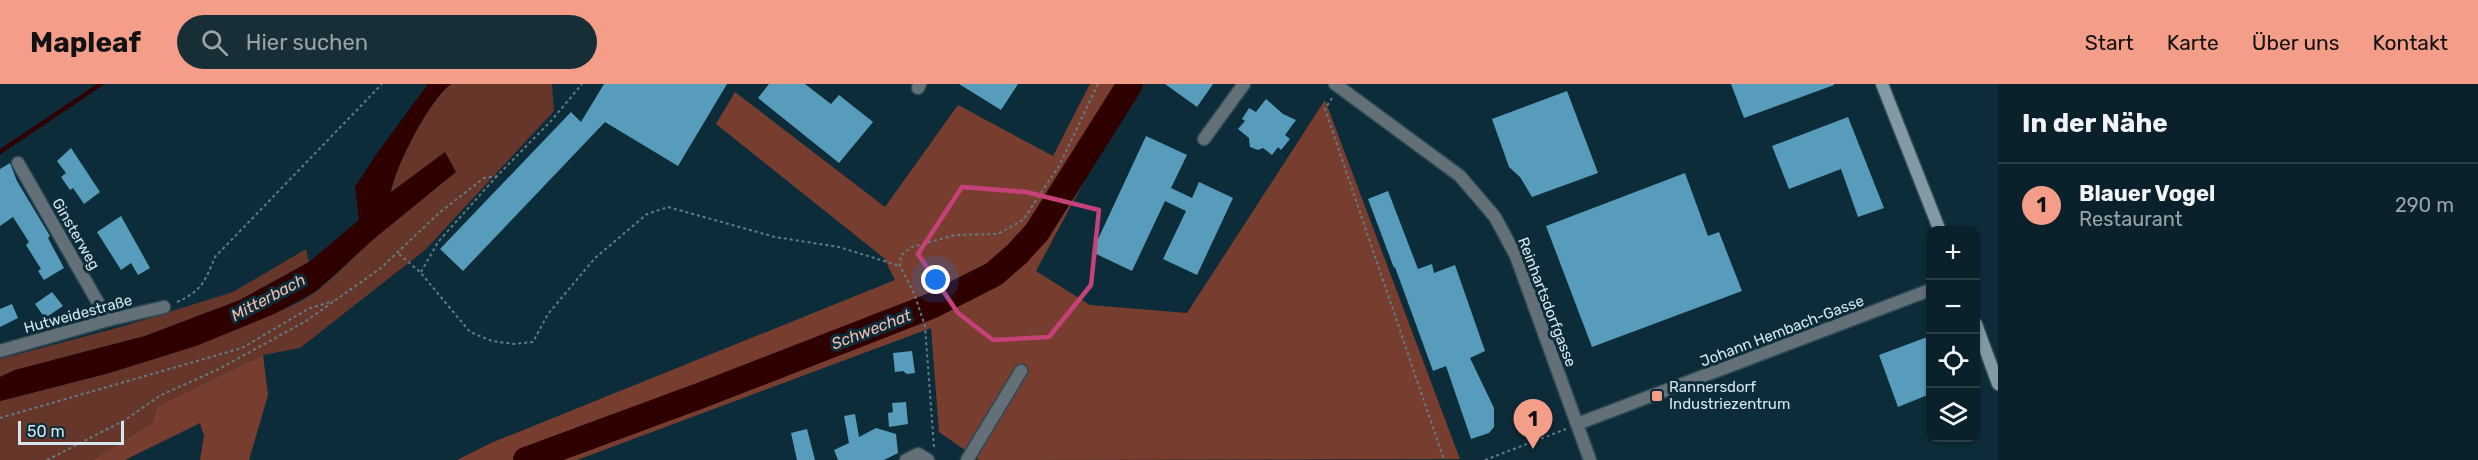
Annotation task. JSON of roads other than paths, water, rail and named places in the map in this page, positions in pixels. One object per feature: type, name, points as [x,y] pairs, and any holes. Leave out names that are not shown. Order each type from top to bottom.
[{"type":"street","points":[[1204,139],[1244,84]]},
{"type":"street","points":[[1882,84],[1938,226]]},
{"type":"street","name":"Reinhartsdorfgasse","points":[[1337,86],[1460,176],[1495,218],[1516,256],[1590,460]]},
{"type":"street","name":"Ginsterweg","points":[[18,163],[108,320]]},
{"type":"street","name":"Johann Hembach-Gasse","points":[[1577,424],[1926,292]]},
{"type":"street","name":"Hutweidestraße","points":[[0,351],[108,320],[164,308]]},
{"type":"street","points":[[1980,334],[1998,384]]},
{"type":"street","points":[[967,460],[1021,371]]},
{"type":"street","points":[[906,460],[918,454],[931,454]]},
{"type":"water","name":"Mitterbach","points":[[428,84],[451,84],[433,104],[415,134],[399,167],[391,192],[445,152],[456,172],[375,238],[316,291],[274,314],[196,346],[106,374],[0,401],[0,377],[15,370],[145,336],[240,300],[309,262],[359,220],[355,187]]},
{"type":"waterway","points":[[0,152],[101,84]]},
{"type":"waterway","name":"Schwechat","points":[[526,460],[931,306],[994,274],[1037,232],[1130,84]]},
{"type":"place","name":"Rannersdorf Industriezentrum","points":[[1657,396]]},
{"type":"place","name":"Blauer Vogel","points":[[1533,449]]}]
